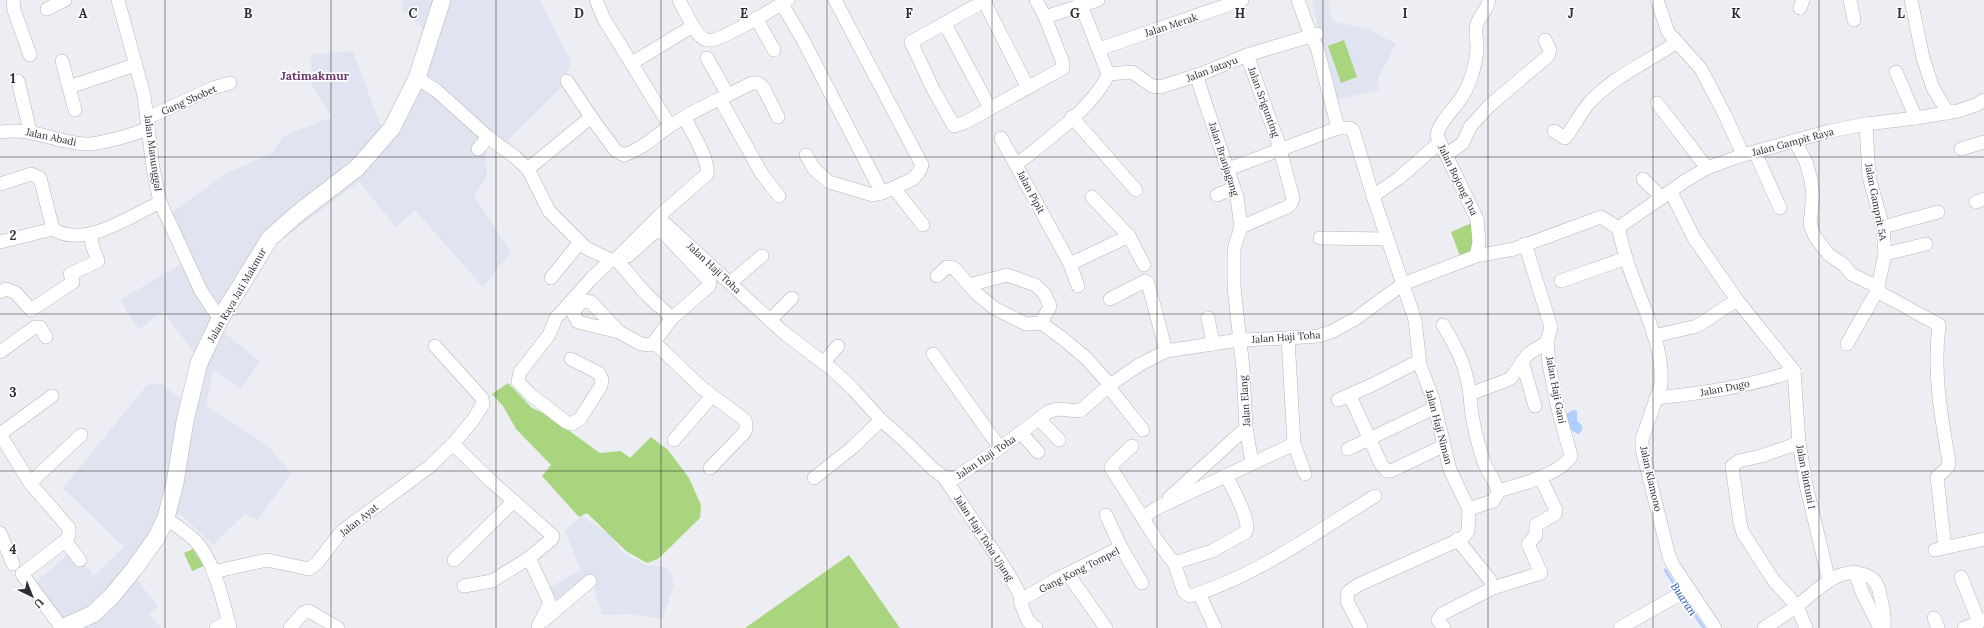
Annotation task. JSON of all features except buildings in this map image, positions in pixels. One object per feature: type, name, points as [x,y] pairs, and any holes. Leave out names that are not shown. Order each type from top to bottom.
[{"type":"main road","name":"Jalan Raya Jati Makmur","points":[[62,628],[89,621],[112,596],[152,545],[166,518],[175,482],[184,421],[199,363],[220,319],[270,238],[297,214],[357,168],[385,138],[392,128],[417,78],[442,0]]},
{"type":"street","points":[[13,0],[14,10],[30,55]]},
{"type":"street","points":[[47,9],[65,0]]},
{"type":"street","name":"Jalan Manunggal","points":[[120,0],[135,65],[144,95],[160,202],[201,291],[220,319]]},
{"type":"street","points":[[596,0],[604,19],[670,126]]},
{"type":"street","points":[[679,0],[693,26],[705,40],[711,41],[732,32],[785,2],[803,40],[888,191],[923,225]]},
{"type":"street","points":[[806,155],[814,169],[829,182],[873,195],[888,191],[913,179],[919,172],[922,165],[836,0]]},
{"type":"street","points":[[1028,88],[985,0],[945,24],[912,41],[910,44],[953,126],[958,125],[1028,88],[1064,66],[1045,17],[1036,0]]},
{"type":"street","points":[[1045,17],[1080,2],[1098,0]]},
{"type":"street","name":"Jalan Merak","points":[[1099,49],[1242,0]]},
{"type":"street","points":[[1298,0],[1315,39]]},
{"type":"street","points":[[1228,169],[1338,128],[1315,39],[1307,0]]},
{"type":"street","name":"Jalan Bojong Tua","points":[[1476,256],[1478,242],[1477,219],[1439,143],[1437,130],[1455,108],[1469,82],[1478,45],[1475,31],[1477,23],[1489,4],[1489,0]]},
{"type":"street","points":[[1657,0],[1668,32],[1694,60],[1707,79],[1726,117],[1780,208]]},
{"type":"street","points":[[1850,0],[1854,20]]},
{"type":"street","points":[[1911,0],[1928,73],[1933,88],[1948,113]]},
{"type":"street","points":[[1080,2],[1108,74]]},
{"type":"street","points":[[756,18],[774,50]]},
{"type":"street","points":[[945,24],[990,108]]},
{"type":"street","points":[[632,63],[693,26]]},
{"type":"street","name":"Jalan Jatayu","points":[[1108,74],[1132,72],[1152,86],[1160,86],[1196,75],[1247,55],[1315,39]]},
{"type":"street","points":[[1446,156],[1463,143],[1470,127],[1489,106],[1548,56],[1550,50],[1546,40]]},
{"type":"street","points":[[1554,131],[1565,138],[1589,103],[1604,90],[1633,69],[1652,59],[1677,42]]},
{"type":"street","name":"Jalan Srigunting","points":[[1240,227],[1291,204],[1293,198],[1280,149],[1247,55]]},
{"type":"street","points":[[708,58],[724,97],[762,174],[779,196]]},
{"type":"street","points":[[62,61],[75,110]]},
{"type":"street","points":[[69,87],[135,65]]},
{"type":"street","points":[[1896,72],[1916,118]]},
{"type":"street","name":"Jalan Pipit","points":[[1078,286],[1070,264],[1016,165],[1072,117],[1100,90],[1108,74]]},
{"type":"street","name":"Jalan Branjagang","points":[[1196,75],[1234,188],[1240,227],[1234,249],[1233,265],[1239,340]]},
{"type":"street","points":[[417,78],[437,91],[488,137],[528,169],[549,212],[586,248],[616,261],[645,293],[672,318]]},
{"type":"street","points":[[18,81],[30,131]]},
{"type":"street","points":[[567,81],[614,149],[622,155],[636,151],[654,140],[670,126],[752,83],[758,83],[763,87],[778,117]]},
{"type":"street","name":"Gang Sbobet","points":[[148,123],[230,83]]},
{"type":"street","name":"Jalan Gampit Raya","points":[[1618,228],[1685,181],[1707,168],[1749,154],[1835,130],[1866,124],[1948,113],[1976,105],[1984,100]]},
{"type":"street","points":[[1657,103],[1707,168]]},
{"type":"street","points":[[528,169],[591,117]]},
{"type":"street","points":[[1072,117],[1136,190]]},
{"type":"street","points":[[616,261],[658,217],[707,174],[708,168],[684,118]]},
{"type":"street","name":"Jalan Abadi","points":[[0,132],[16,130],[30,131],[87,144],[137,133],[148,123]]},
{"type":"street","name":"Jalan Gamprit 5A","points":[[1847,344],[1877,289],[1885,254],[1883,227],[1869,177],[1866,124]]},
{"type":"street","name":"Jalan Haji Niman","points":[[1338,128],[1349,128],[1353,130],[1387,239],[1415,320],[1419,361],[1433,399],[1443,446],[1450,470],[1469,509],[1468,531],[1463,538],[1457,539]]},
{"type":"street","points":[[478,149],[488,137]]},
{"type":"street","points":[[1001,138],[1016,165]]},
{"type":"street","points":[[1796,141],[1806,162],[1811,180],[1813,195],[1810,224],[1815,237],[1829,255],[1843,264],[1850,274],[1939,325],[1936,359],[1937,386],[1949,462],[1948,467],[1937,477],[1940,549],[1984,539]]},
{"type":"street","points":[[1961,149],[1984,142]]},
{"type":"street","points":[[1373,196],[1399,178],[1439,143]]},
{"type":"street","points":[[0,184],[31,174],[40,178],[53,229],[61,234],[67,235],[91,234],[160,202]]},
{"type":"street","points":[[1643,179],[1666,195],[1737,300],[1794,371]]},
{"type":"street","points":[[1217,195],[1234,188]]},
{"type":"street","points":[[1092,198],[1129,236],[1144,265]]},
{"type":"street","points":[[1883,227],[1938,212]]},
{"type":"street","name":"Jalan Haji Toha","points":[[658,217],[770,320],[853,389],[881,420],[944,477],[955,478],[1000,448],[1048,412],[1057,409],[1080,411],[1109,386],[1139,365],[1166,351],[1239,340],[1288,338],[1331,332],[1355,319],[1403,284],[1476,256],[1514,249],[1601,217],[1618,228]]},
{"type":"street","name":"Jalan Klamono","points":[[1618,228],[1626,258],[1654,336],[1662,376],[1661,385],[1642,439],[1642,449],[1670,556],[1682,592],[1715,628]]},
{"type":"street","points":[[0,242],[53,229]]},
{"type":"street","points":[[571,359],[599,373],[602,380],[601,386],[577,422],[571,424],[566,422],[531,395],[518,382],[520,372],[549,335],[556,318],[590,280],[657,230],[660,230],[708,278],[710,282],[709,286],[672,318],[654,342],[650,345],[641,344],[619,332]]},
{"type":"street","points":[[0,292],[6,289],[16,293],[31,310],[62,291],[73,282],[70,274],[98,261],[92,245],[91,234]]},
{"type":"street","points":[[1070,264],[1129,236]]},
{"type":"street","points":[[1320,238],[1387,239]]},
{"type":"street","points":[[551,278],[580,242]]},
{"type":"street","name":"Jalan Haji Gani","points":[[1498,492],[1540,477],[1560,466],[1571,456],[1558,409],[1549,364],[1547,342],[1551,327],[1525,244]]},
{"type":"street","points":[[1885,254],[1926,244]]},
{"type":"street","points":[[730,283],[762,256]]},
{"type":"street","points":[[1561,281],[1626,258]]},
{"type":"street","points":[[937,276],[950,266],[970,284],[976,293],[994,308],[1011,318],[1026,324],[1041,323],[1086,358],[1143,430]]},
{"type":"street","points":[[970,284],[1007,275],[1035,285],[1044,293],[1050,306],[1041,323]]},
{"type":"street","points":[[1110,299],[1144,281],[1148,283],[1166,351]]},
{"type":"street","points":[[770,320],[792,298]]},
{"type":"street","points":[[1654,336],[1697,326],[1737,300]]},
{"type":"street","points":[[1208,318],[1213,344]]},
{"type":"street","points":[[1443,325],[1461,355],[1466,369],[1473,422],[1477,438],[1486,465],[1498,492],[1493,501],[1469,509]]},
{"type":"street","points":[[0,352],[35,327],[40,327],[46,337]]},
{"type":"street","points":[[1288,338],[1294,444],[1305,474]]},
{"type":"street","name":"Jalan Elang","points":[[1239,340],[1243,369],[1246,428],[1252,463]]},
{"type":"street","points":[[654,342],[712,396],[745,420],[747,429],[710,468]]},
{"type":"street","points":[[1470,394],[1510,379],[1530,351],[1547,342]]},
{"type":"street","name":"Jalan Ayat","points":[[213,572],[267,560],[309,569],[317,563],[341,532],[429,467],[453,444],[473,420],[483,404],[482,398],[435,346]]},
{"type":"street","points":[[823,363],[838,346]]},
{"type":"street","points":[[933,354],[1000,448]]},
{"type":"street","points":[[1419,361],[1344,398],[1384,469],[1391,471],[1443,446]]},
{"type":"street","points":[[1522,361],[1535,406]]},
{"type":"street","name":"Jalan Dugo","points":[[1656,398],[1738,388],[1794,371]]},
{"type":"street","name":"Jalan Bintuni I","points":[[1794,371],[1799,442],[1811,505],[1829,581]]},
{"type":"street","points":[[52,396],[0,434],[30,483],[65,522],[70,534],[65,541],[22,574],[62,628]]},
{"type":"street","points":[[674,440],[712,396]]},
{"type":"street","points":[[1348,450],[1434,408]]},
{"type":"street","points":[[1039,419],[1059,440]]},
{"type":"street","points":[[814,478],[853,447],[881,420]]},
{"type":"street","points":[[1157,508],[1246,428]]},
{"type":"street","points":[[1021,433],[1038,452]]},
{"type":"street","points":[[30,483],[81,435]]},
{"type":"street","points":[[1799,442],[1761,456],[1739,461],[1732,466],[1740,523],[1743,533],[1774,581],[1797,606],[1806,628]]},
{"type":"street","points":[[453,444],[553,536],[552,539],[529,558],[492,581],[464,586]]},
{"type":"street","points":[[1143,517],[1157,508],[1294,444]]},
{"type":"street","points":[[1132,446],[1113,464],[1112,468],[1158,542],[1174,563],[1184,592],[1190,596],[1233,579],[1275,557],[1375,496]]},
{"type":"street","points":[[1174,563],[1212,551],[1246,532],[1248,528],[1245,516],[1226,475]]},
{"type":"street","name":"Jalan Haji Toha Ujung","points":[[944,477],[1008,573],[1022,600],[1020,604],[1028,621],[1036,628]]},
{"type":"street","points":[[1444,628],[1438,620],[1440,616],[1493,588],[1541,573],[1528,544],[1536,535],[1536,526],[1555,514],[1556,510],[1540,477]]},
{"type":"street","points":[[454,560],[514,501]]},
{"type":"street","points":[[1106,515],[1121,547]]},
{"type":"street","points":[[166,518],[198,543],[213,572],[230,625],[216,628]]},
{"type":"street","points":[[0,533],[13,564]]},
{"type":"street","points":[[1360,628],[1347,601],[1348,592],[1358,585],[1457,539],[1490,580],[1493,588]]},
{"type":"street","points":[[65,541],[80,560]]},
{"type":"street","name":"Gang Kong Tompel","points":[[1022,600],[1068,574],[1121,547],[1142,583]]},
{"type":"street","points":[[529,558],[550,603],[537,627]]},
{"type":"street","points":[[1764,628],[1797,606],[1829,581],[1847,572],[1855,572],[1872,577],[1879,587],[1885,619],[1884,628]]},
{"type":"street","points":[[1855,572],[1862,592],[1880,628]]},
{"type":"street","points":[[1068,574],[1106,628]]},
{"type":"street","points":[[1961,576],[1982,621],[1964,628]]},
{"type":"street","points":[[537,627],[590,581]]},
{"type":"street","points":[[1620,628],[1682,592]]},
{"type":"street","points":[[1199,593],[1215,628]]},
{"type":"street","points":[[290,628],[303,613],[309,611],[338,628]]},
{"type":"shaded area","points":[[404,0],[540,0],[571,61],[565,84],[500,148],[485,135],[487,176],[474,196],[511,252],[483,287],[415,210],[396,227],[359,182],[273,246],[218,327],[260,362],[241,388],[213,370],[206,406],[267,445],[291,473],[258,520],[245,514],[213,545],[179,513],[137,580],[158,606],[149,614],[161,628],[63,628],[33,584],[73,550],[94,576],[124,547],[63,488],[147,385],[161,383],[183,401],[196,356],[163,311],[139,330],[120,300],[188,260],[168,215],[227,173],[272,153],[284,136],[331,117],[312,85],[311,54],[353,51],[383,132],[400,104],[425,30],[401,10]]},
{"type":"shaded area","points":[[1312,0],[1328,0],[1333,22],[1366,28],[1396,44],[1377,80],[1379,90],[1334,100]]},
{"type":"shaded area","points":[[582,516],[609,534],[622,552],[646,565],[663,567],[671,572],[674,586],[662,619],[627,614],[602,615],[593,584],[560,604],[547,589],[581,570],[565,531]]},
{"type":"green space","points":[[1344,40],[1357,77],[1341,83],[1328,46]]},
{"type":"green space","points":[[1472,223],[1474,248],[1467,254],[1460,256],[1451,232]]},
{"type":"green space","points":[[508,383],[532,408],[547,415],[600,453],[621,451],[630,458],[651,437],[668,450],[689,478],[701,505],[700,518],[658,559],[647,563],[626,551],[587,513],[579,517],[542,476],[551,465],[516,429],[503,406],[492,394]]},
{"type":"green space","points":[[193,549],[204,566],[192,571],[184,553]]},
{"type":"green space","points":[[849,555],[900,628],[745,628]]},
{"type":"water","points":[[1573,410],[1577,411],[1577,421],[1582,425],[1582,430],[1579,434],[1568,427],[1566,414]]},
{"type":"waterway","name":"Buaran","points":[[1665,570],[1679,592]]},
{"type":"waterway","name":"Buaran","points":[[1682,596],[1704,628]]},
{"type":"district","name":"Jatimakmur","points":[[315,75]]}]
